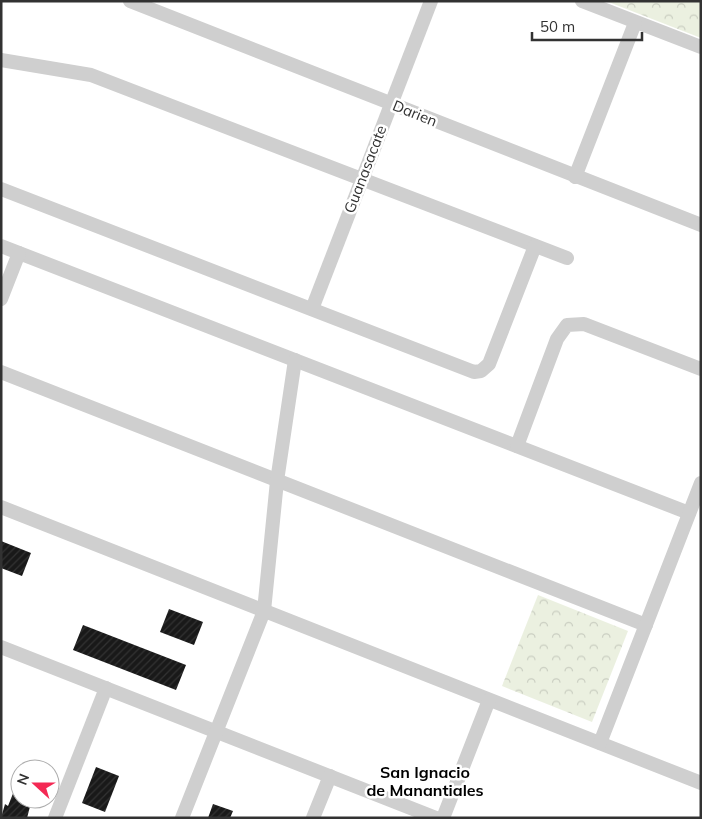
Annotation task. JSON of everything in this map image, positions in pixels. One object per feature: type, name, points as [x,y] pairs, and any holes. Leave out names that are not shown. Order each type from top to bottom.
[{"type":"street","name":"Darien","points":[[131,1],[701,226]]},
{"type":"street","name":"Guanasacate","points":[[312,310],[431,1]]},
{"type":"street","points":[[582,1],[701,47]]},
{"type":"street","points":[[575,177],[635,23]]},
{"type":"street","points":[[1,60],[90,75],[567,258]]},
{"type":"street","points":[[1,189],[467,371],[480,371],[489,364],[535,246]]},
{"type":"street","points":[[1,246],[689,513]]},
{"type":"street","points":[[1,299],[19,253]]},
{"type":"street","points":[[517,446],[557,339],[567,326],[584,324],[701,369]]},
{"type":"street","points":[[182,818],[264,610],[277,482],[294,360]]},
{"type":"street","points":[[1,372],[277,482],[646,624]]},
{"type":"street","points":[[600,743],[701,483]]},
{"type":"street","points":[[1,507],[701,783]]},
{"type":"street","points":[[1,647],[436,818]]},
{"type":"street","points":[[55,818],[106,688]]},
{"type":"street","points":[[443,818],[489,700]]},
{"type":"street","points":[[314,818],[330,776]]},
{"type":"green space","points":[[606,1],[701,1],[701,38]]},
{"type":"green space","points":[[538,595],[628,631],[592,722],[502,686]]},
{"type":"building","points":[[1,541],[31,553],[22,576],[1,568]]},
{"type":"building","points":[[169,609],[203,622],[194,645],[160,632]]},
{"type":"building","points":[[83,625],[186,665],[176,690],[73,650]]},
{"type":"building","points":[[96,767],[119,776],[105,812],[82,803]]},
{"type":"building","points":[[10,801],[10,809],[29,809],[27,818],[1,818],[5,804],[8,806]]},
{"type":"building","points":[[213,804],[233,811],[230,818],[208,818]]},
{"type":"district","name":"San Ignacio de Manantiales","points":[[425,781]]}]
